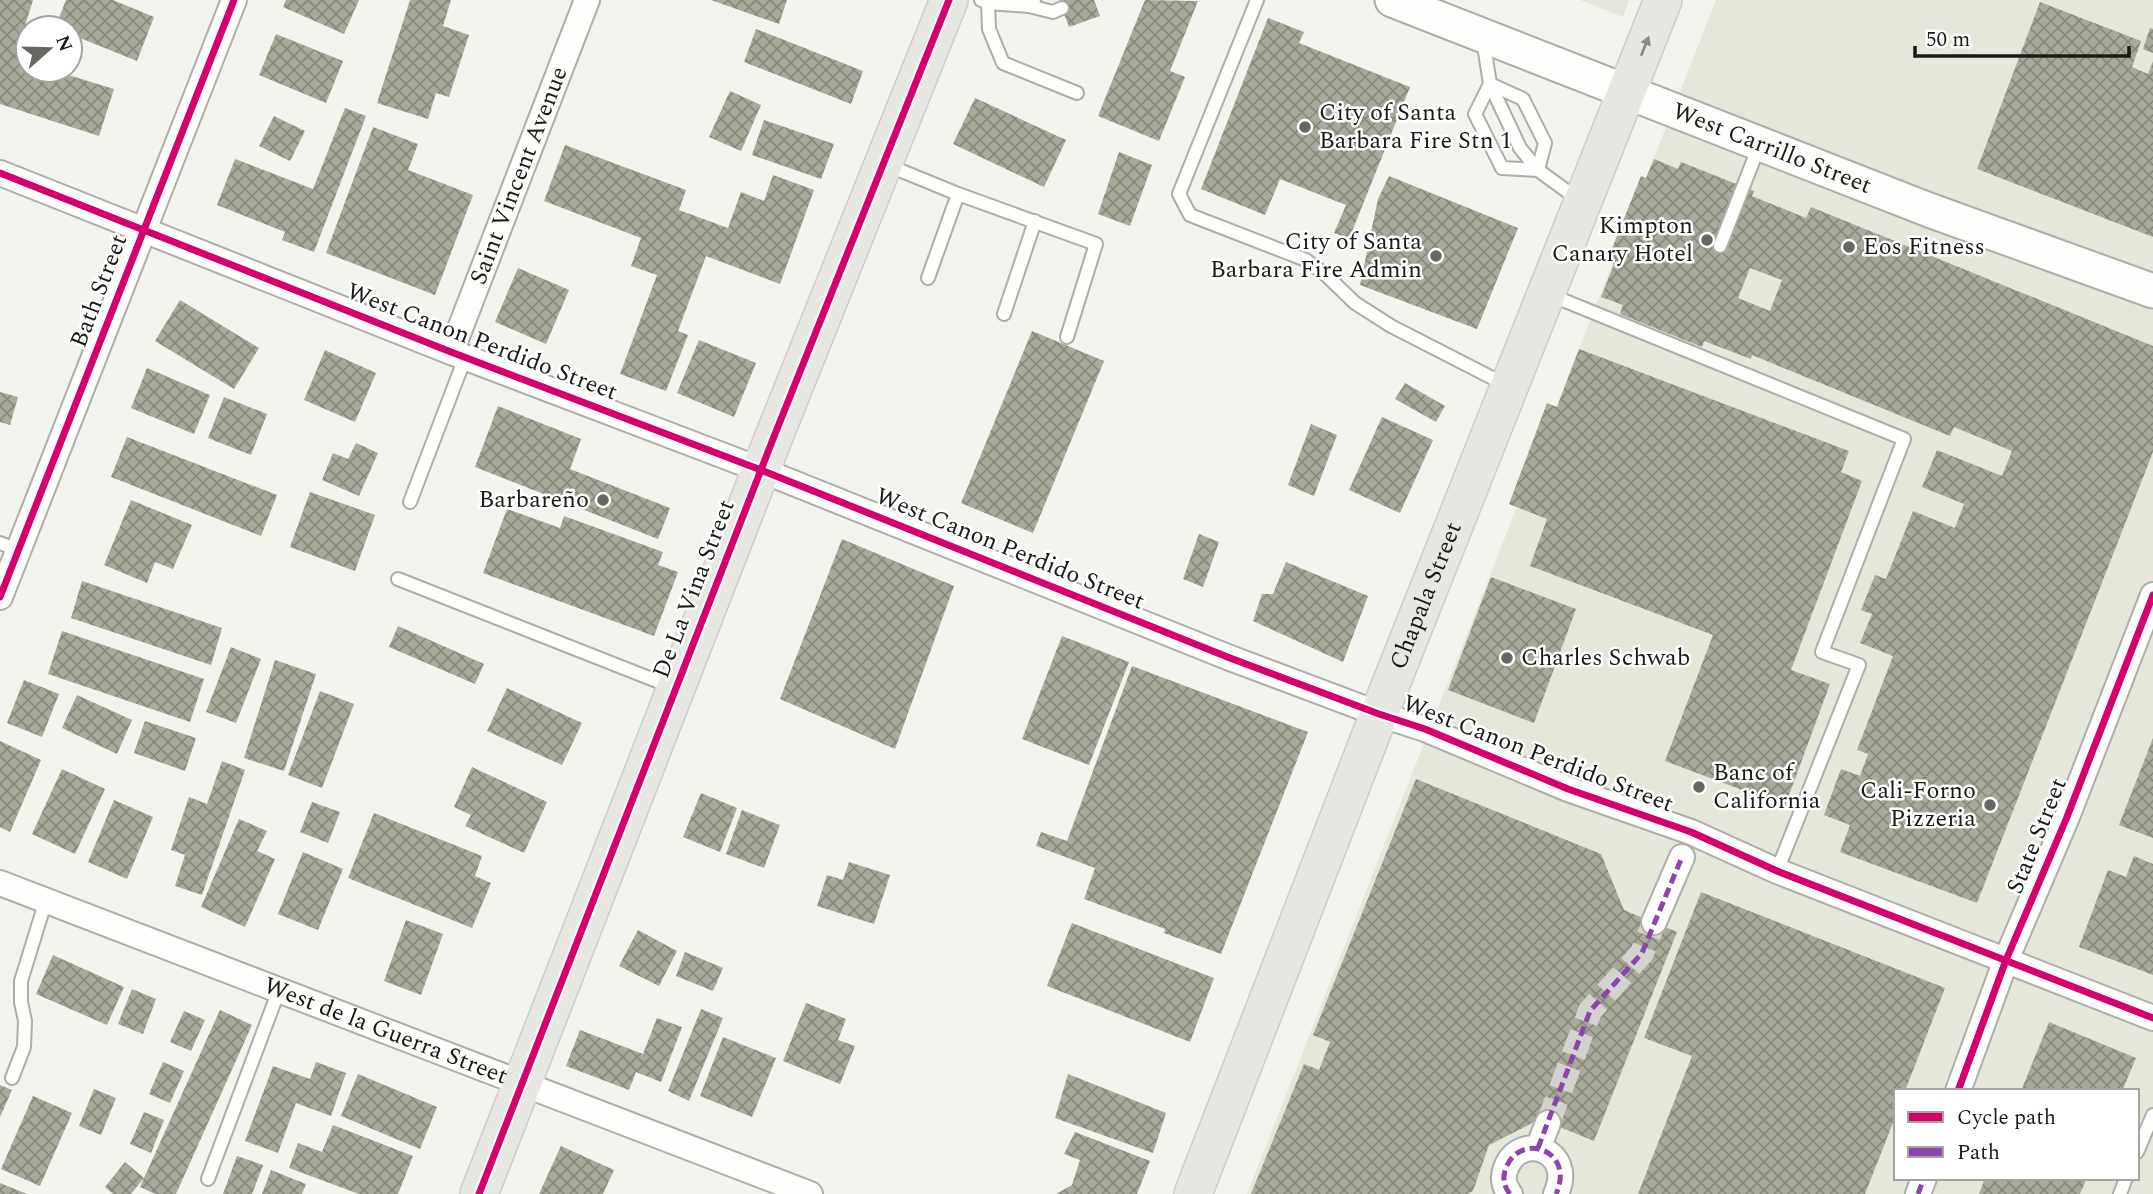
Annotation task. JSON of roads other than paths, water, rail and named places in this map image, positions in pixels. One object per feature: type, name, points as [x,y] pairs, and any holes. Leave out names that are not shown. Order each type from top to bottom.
[{"type":"main road","name":"De La Vina Street","points":[[479,1194],[761,470],[949,0]]},
{"type":"main road","name":"West Carrillo Street","points":[[1392,0],[1929,210],[2153,292]]},
{"type":"main road","name":"Chapala Street","points":[[1193,1194],[1379,714],[1663,0]]},
{"type":"street","name":"Bath Street","points":[[0,597],[9,547],[144,230],[234,0]]},
{"type":"street","name":"Saint Vincent Avenue","points":[[458,355],[587,0]]},
{"type":"street","name":"West Canon Perdido Street","points":[[0,173],[458,355],[761,470],[1230,658],[1425,729],[1568,789],[1691,832],[1777,871],[2153,1018]]},
{"type":"street","name":"State Street","points":[[1959,1089],[2006,960],[2067,817],[2153,595]]},
{"type":"street","points":[[1654,922],[1682,857]]},
{"type":"street","name":"West de la Guerra Street","points":[[0,883],[810,1194]]},
{"type":"street","points":[[1538,1148],[1548,1123]]},
{"type":"street","points":[[1503,1192],[1504,1172],[1510,1158],[1523,1150],[1538,1148],[1552,1155],[1560,1167],[1562,1192]]},
{"type":"lane","points":[[1257,0],[1179,194],[1190,215],[1306,260],[1355,303],[1391,326],[1510,387]]},
{"type":"lane","points":[[1062,8],[1053,12],[1031,3],[984,1],[989,29],[1003,63],[1077,93]]},
{"type":"lane","points":[[1483,36],[1490,84],[1520,148],[1538,170],[1582,202]]},
{"type":"lane","points":[[1490,84],[1523,99],[1545,143],[1538,170]]},
{"type":"lane","points":[[1490,84],[1475,114],[1502,168],[1538,170]]},
{"type":"lane","points":[[1720,246],[1760,144]]},
{"type":"lane","points":[[884,164],[1096,244],[1067,337]]},
{"type":"lane","points":[[928,278],[958,194]]},
{"type":"lane","points":[[1004,314],[1035,221]]},
{"type":"lane","points":[[1548,294],[1905,439],[1822,652],[1859,665],[1777,871]]},
{"type":"lane","points":[[410,502],[458,355]]},
{"type":"lane","points":[[397,579],[676,688]]},
{"type":"lane","points":[[12,1079],[24,1047],[25,1021],[21,981],[46,901]]},
{"type":"lane","points":[[208,1179],[279,990]]},
{"type":"lane","points":[[2139,1147],[2153,1115]]},
{"type":"tunnel","points":[[1548,1123],[1590,1011],[1642,953],[1654,922]]},
{"type":"place","name":"City of Santa Barbara Fire Stn 1","points":[[1305,127]]},
{"type":"place","name":"Kimpton Canary Hotel","points":[[1707,240]]},
{"type":"place","name":"Eos Fitness","points":[[1849,247]]},
{"type":"place","name":"City of Santa Barbara Fire Admin","points":[[1436,256]]},
{"type":"place","name":"Barbareño","points":[[603,500]]},
{"type":"place","name":"Charles Schwab","points":[[1507,658]]},
{"type":"place","name":"Banc of California","points":[[1699,787]]},
{"type":"place","name":"Cali-Forno Pizzeria","points":[[1990,805]]}]
